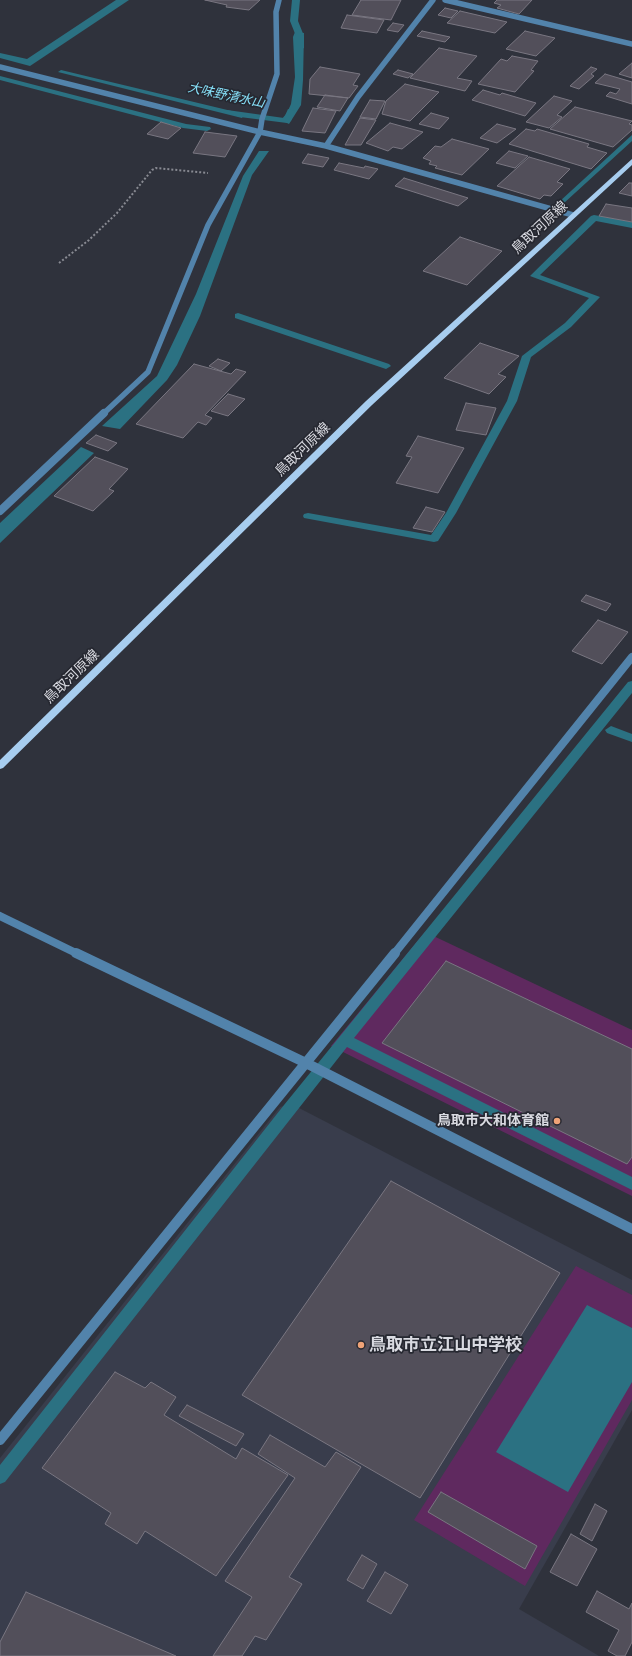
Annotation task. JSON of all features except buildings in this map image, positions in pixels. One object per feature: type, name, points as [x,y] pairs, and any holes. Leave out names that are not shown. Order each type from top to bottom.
[{"type":"main road","name":"鳥取河原線","points":[[0,766],[370,403],[632,161]]},
{"type":"street","points":[[0,511],[148,372],[208,225],[234,176],[260,132],[262,119],[277,74],[276,12],[279,0]]},
{"type":"street","points":[[326,146],[358,97],[433,0]]},
{"type":"street","points":[[445,0],[632,44]]},
{"type":"street","points":[[0,67],[260,132],[326,146],[573,216]]},
{"type":"street","points":[[0,1440],[306,1063],[632,657]]},
{"type":"street","points":[[0,916],[306,1063],[632,1229]]},
{"type":"path","points":[[59,263],[89,240],[117,213],[152,170],[156,168],[234,176]]},
{"type":"shaded area","name":"鳥取市大和体育館","points":[[425,932],[632,1030],[632,1196],[331,1046]]},
{"type":"shaded area","name":"鳥取市立江山中学校","points":[[287,1105],[299,1108],[632,1280],[632,1410],[519,1609],[599,1656],[0,1656],[0,1458],[280,1107]]},
{"type":"shaded area","points":[[576,1266],[632,1295],[632,1400],[525,1586],[414,1520]]},
{"type":"water","points":[[116,0],[129,0],[30,66],[0,58],[0,53],[27,59]]},
{"type":"water","points":[[295,32],[304,33],[303,80],[301,105],[289,124],[281,120],[287,113],[291,104],[295,77],[293,37]]},
{"type":"water","points":[[61,70],[244,114],[242,118],[58,72]]},
{"type":"water","points":[[632,135],[632,141],[564,203],[559,202]]},
{"type":"water","points":[[259,151],[269,151],[252,175],[200,316],[177,365],[167,380],[120,429],[102,426],[157,376],[196,294],[243,176]]},
{"type":"water","points":[[81,447],[94,453],[0,543],[0,523]]},
{"type":"water","points":[[587,1305],[632,1328],[632,1382],[568,1492],[496,1452]]},
{"type":"waterway","name":"大味野清水山","points":[[296,0],[294,21],[300,36],[300,48]]},
{"type":"waterway","points":[[0,78],[186,126],[207,129]]},
{"type":"waterway","name":"大味野清水山","points":[[227,112],[287,121],[291,111]]},
{"type":"waterway","points":[[308,516],[434,539],[451,513],[512,401],[527,356],[568,325],[595,297],[534,276],[594,218],[632,225]]},
{"type":"waterway","points":[[238,316],[386,366]]},
{"type":"waterway","points":[[0,1477],[289,1109],[632,685]]},
{"type":"waterway","points":[[611,730],[632,738]]},
{"type":"waterway","points":[[345,1040],[632,1184]]},
{"type":"place","name":"鳥取市大和体育館","points":[[557,1121]]},
{"type":"place","name":"鳥取市立江山中学校","points":[[361,1345]]}]
